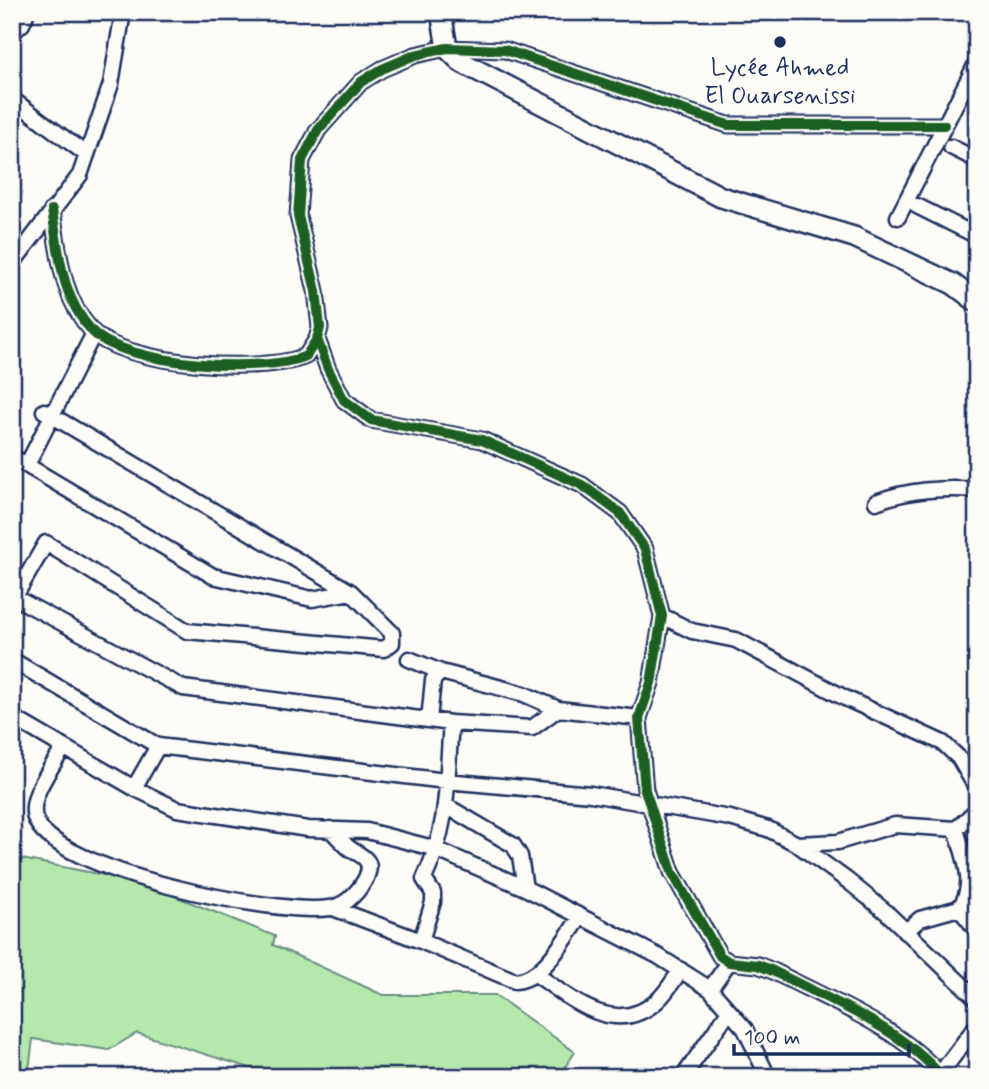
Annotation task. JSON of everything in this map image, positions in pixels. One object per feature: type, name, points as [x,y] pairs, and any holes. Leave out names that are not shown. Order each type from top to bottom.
[{"type":"main road","points":[[441,12],[447,48],[461,62],[721,197],[854,237],[953,284],[977,302]]},
{"type":"street","points":[[12,33],[22,24],[27,12]]},
{"type":"street","points":[[12,264],[80,175],[111,84],[123,12]]},
{"type":"street","points":[[52,211],[62,276],[76,307],[94,334],[141,354],[191,363],[276,363],[298,359],[312,350],[320,328],[316,291],[298,216],[302,160],[318,130],[361,82],[382,69],[415,55],[447,48],[505,50],[728,125],[944,125]]},
{"type":"street","points":[[898,217],[977,62]]},
{"type":"street","points":[[12,99],[87,155]]},
{"type":"street","points":[[951,147],[977,160]]},
{"type":"street","points":[[918,206],[977,236]]},
{"type":"street","points":[[94,334],[21,462],[213,576],[312,599],[351,592]]},
{"type":"street","points":[[317,339],[344,400],[371,420],[482,440],[582,485],[620,513],[645,549],[662,616],[651,683],[639,718],[641,769],[672,872],[712,947],[729,962],[758,965],[774,971],[874,1024],[919,1052],[941,1076],[977,1025]]},
{"type":"street","points":[[49,414],[351,592],[391,633],[389,648],[187,631],[46,543],[13,597],[183,688],[451,723],[532,728],[558,709]]},
{"type":"street","points":[[876,502],[891,496],[951,488],[977,490]]},
{"type":"street","points":[[662,616],[692,631],[736,640],[845,698],[943,743],[959,758],[977,789]]},
{"type":"street","points":[[409,659],[441,672],[524,694],[558,709],[639,718]]},
{"type":"street","points":[[12,660],[158,746],[446,781],[591,794],[651,807],[730,818],[768,829],[797,844],[849,881],[977,999]]},
{"type":"street","points":[[429,720],[433,680],[441,672]]},
{"type":"street","points":[[12,717],[134,788],[177,809],[308,829],[367,831],[438,850],[525,888],[681,970],[710,989],[745,1029],[768,1077]]},
{"type":"street","points":[[421,941],[433,902],[433,893],[424,879],[438,850],[447,807],[446,781],[451,723]]},
{"type":"street","points":[[134,788],[158,746]]},
{"type":"street","points":[[64,747],[32,804],[40,831],[94,863],[220,900],[289,910],[332,908],[421,941],[515,981],[526,981],[536,974],[580,918]]},
{"type":"street","points":[[447,807],[513,845],[520,856],[525,888]]},
{"type":"street","points":[[797,844],[838,842],[895,825],[956,829],[977,810]]},
{"type":"street","points":[[330,829],[349,848],[366,859],[369,866],[368,875],[356,895],[332,908]]},
{"type":"street","points":[[905,932],[920,919],[959,908],[968,897],[971,887],[956,829]]},
{"type":"street","points":[[959,908],[977,931]]},
{"type":"street","points":[[710,989],[729,962]]},
{"type":"street","points":[[536,974],[593,1014],[614,1015],[641,1012],[658,1000],[681,970]]},
{"type":"street","points":[[684,1077],[729,1011]]},
{"type":"green space","points":[[12,857],[139,882],[275,936],[273,945],[383,995],[495,995],[575,1052],[559,1077],[340,1077],[250,1068],[137,1033],[109,1050],[33,1039],[28,1077],[12,1077]]},
{"type":"cycle path","points":[[52,210],[68,290],[92,331],[109,343],[163,359],[259,365],[286,362],[306,356],[317,339],[320,328],[316,291],[298,216],[302,160],[318,130],[361,82],[382,69],[415,55],[447,48],[505,50],[728,125],[944,125]]},
{"type":"cycle path","points":[[317,339],[344,400],[371,420],[482,440],[582,485],[620,513],[645,549],[662,616],[651,683],[639,718],[645,790],[672,872],[720,956],[729,962],[758,965],[773,971],[863,1016],[906,1044],[942,1077]]},
{"type":"place","name":"Lycée Ahmed El Ouarsenissi","points":[[780,42]]}]
